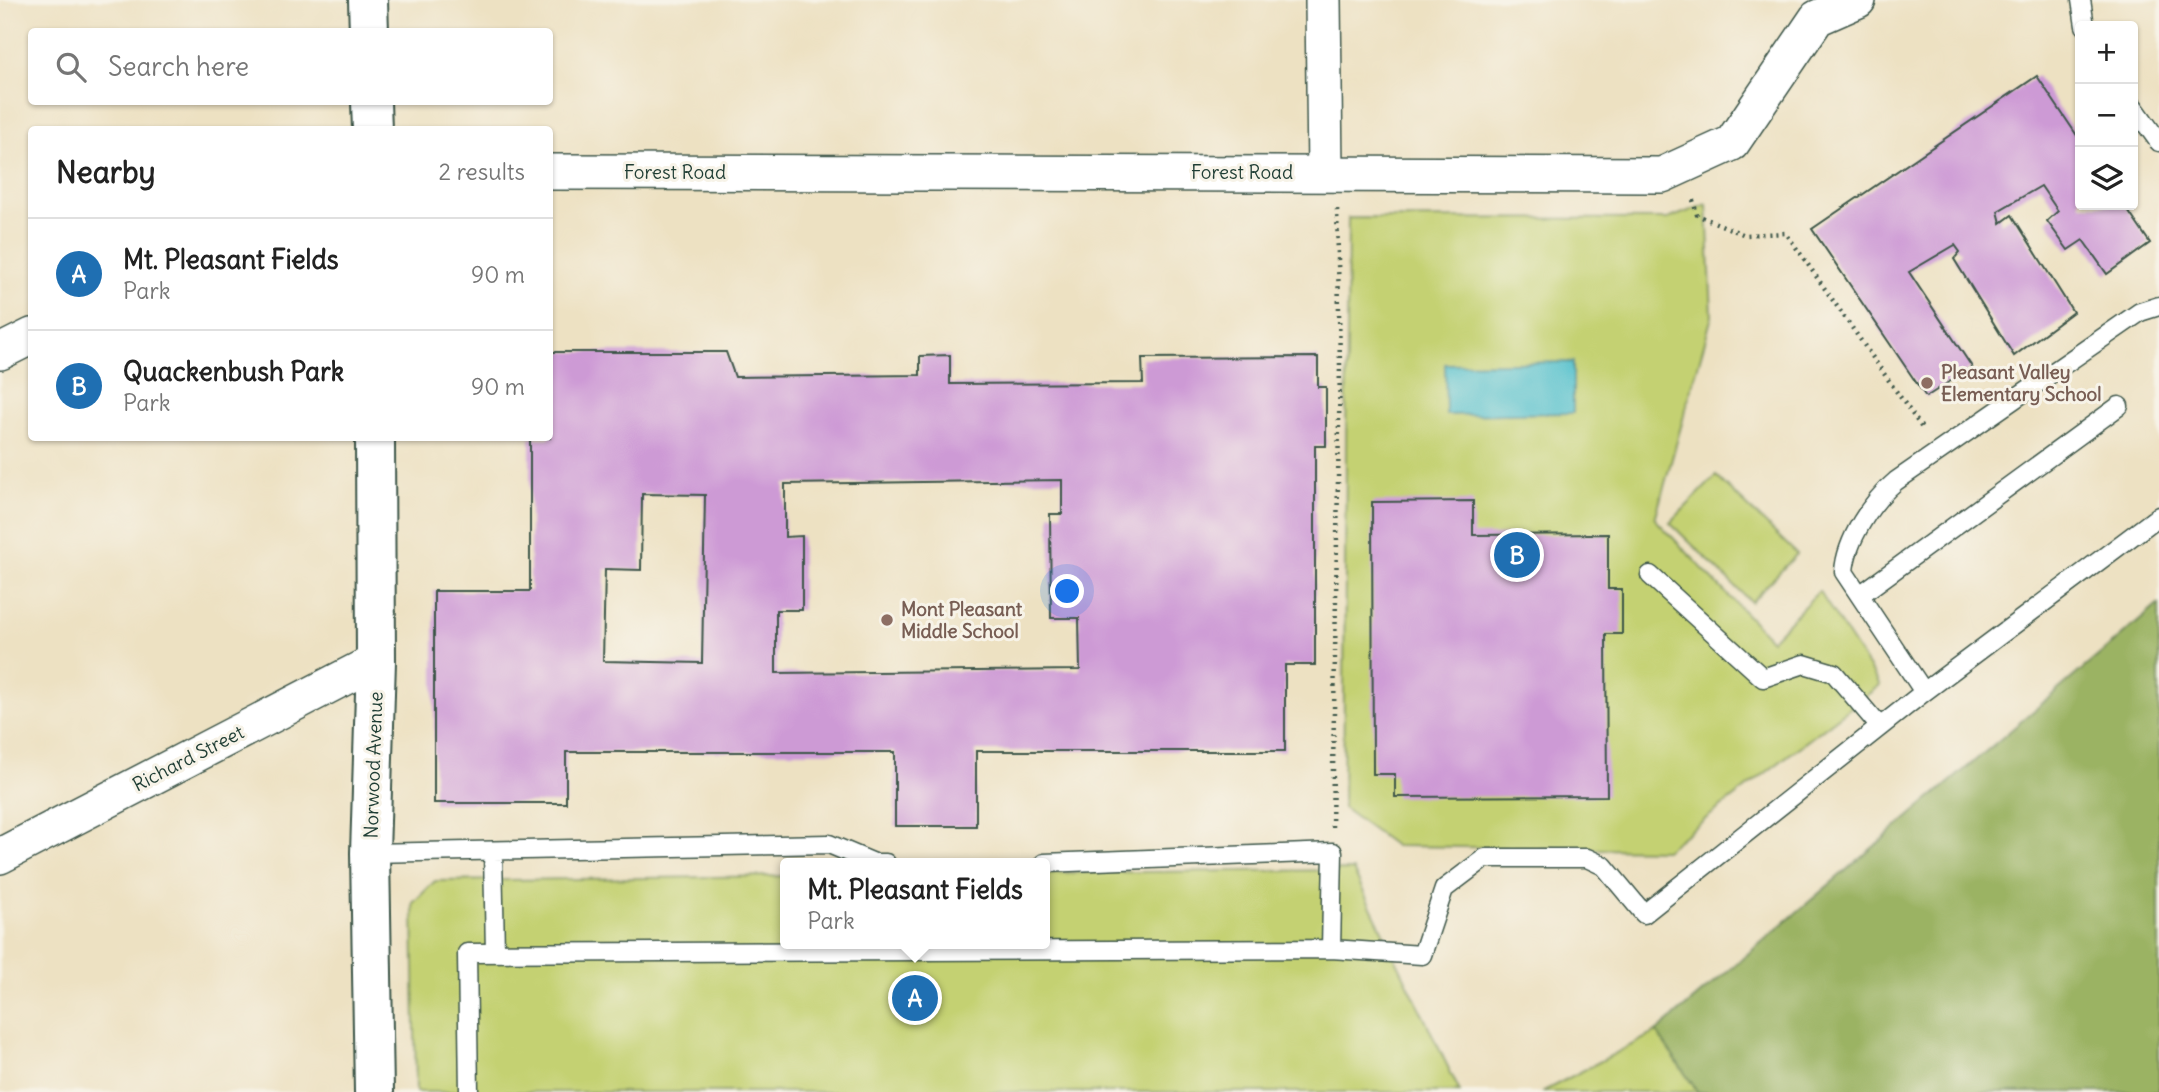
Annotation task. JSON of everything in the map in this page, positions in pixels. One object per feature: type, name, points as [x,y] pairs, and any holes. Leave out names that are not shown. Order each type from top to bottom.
[{"type":"street","points":[[368,0],[369,28]]},
{"type":"street","points":[[1323,0],[1325,173]]},
{"type":"street","name":"Forest Road","points":[[553,172],[1662,175],[1732,143],[1811,9],[1858,0]]},
{"type":"street","points":[[371,105],[372,126]]},
{"type":"street","points":[[0,352],[28,338]]},
{"type":"street","name":"Norwood Avenue","points":[[374,441],[376,661],[370,852],[374,1092]]},
{"type":"street","name":"Richard Street","points":[[0,856],[376,661]]},
{"type":"lane","points":[[2081,0],[2084,21]]},
{"type":"lane","points":[[2138,113],[2159,142]]},
{"type":"lane","points":[[1924,692],[1844,572],[1849,548],[1885,490],[2140,312],[2159,306]]},
{"type":"lane","points":[[1860,595],[2119,406]]},
{"type":"lane","points":[[1050,948],[1331,949],[1422,955],[1444,889],[1485,858],[1587,858],[1604,866],[1644,914],[1924,692],[2159,516]]},
{"type":"lane","points":[[1650,575],[1763,678],[1804,664],[1834,673],[1880,727]]},
{"type":"lane","points":[[370,852],[830,844],[862,858]]},
{"type":"lane","points":[[494,851],[495,953]]},
{"type":"lane","points":[[1050,863],[1333,852],[1331,949]]},
{"type":"lane","points":[[469,1092],[467,953],[798,949]]},
{"type":"path","points":[[1693,200],[1697,215],[1745,235],[1786,233],[1938,451]]},
{"type":"path","points":[[1333,852],[1340,365],[1337,205]]},
{"type":"green space","points":[[1707,204],[1712,316],[1655,519],[1771,640],[1819,591],[1880,685],[1665,850],[1395,846],[1343,808],[1348,218],[1668,219]]},
{"type":"green space","points":[[1716,476],[1797,554],[1751,602],[1670,523]]},
{"type":"green space","points":[[2159,604],[2159,1092],[1698,1092],[1656,1032]]},
{"type":"green space","points":[[1353,870],[1460,1092],[416,1092],[413,903],[435,881],[780,876],[780,949],[1050,949],[1050,873]]},
{"type":"green space","points":[[1656,1032],[1698,1092],[1542,1092]]},
{"type":"water","points":[[1573,362],[1573,413],[1446,415],[1445,364]]},
{"type":"building","name":"Pleasant Valley Elementary School","points":[[2037,76],[2075,133],[2075,210],[2127,210],[2150,243],[2107,274],[2083,240],[2068,250],[2047,221],[2058,211],[2041,186],[1998,211],[2001,223],[2012,215],[2073,312],[2014,356],[1954,259],[1960,252],[1955,245],[1909,272],[1972,367],[1926,397],[1812,229]]},
{"type":"building","name":"Mont Pleasant Middle School","points":[[553,352],[726,352],[735,377],[920,375],[920,356],[950,355],[950,384],[1143,383],[1142,358],[1318,357],[1318,387],[1326,387],[1326,446],[1315,446],[1315,665],[1285,665],[1285,751],[976,751],[976,826],[895,826],[895,752],[566,752],[566,803],[434,803],[434,591],[530,591],[530,441],[553,441]],"holes":[[[1062,480],[1062,514],[1050,514],[1051,618],[1079,618],[1080,670],[776,673],[776,610],[802,610],[802,536],[785,537],[785,484]],[[642,494],[705,495],[702,663],[603,661],[605,569],[641,570]]]},
{"type":"building","points":[[1473,501],[1473,535],[1608,534],[1608,589],[1622,589],[1622,634],[1606,634],[1607,796],[1395,797],[1395,774],[1373,774],[1372,502]]},
{"type":"place","name":"Pleasant Valley Elementary School","points":[[1927,383]]},
{"type":"place","name":"Quackenbush Park","points":[[1517,555]]},
{"type":"place","name":"Mont Pleasant Middle School","points":[[887,620]]},
{"type":"place","name":"Mt. Pleasant Fields","points":[[915,998]]}]
